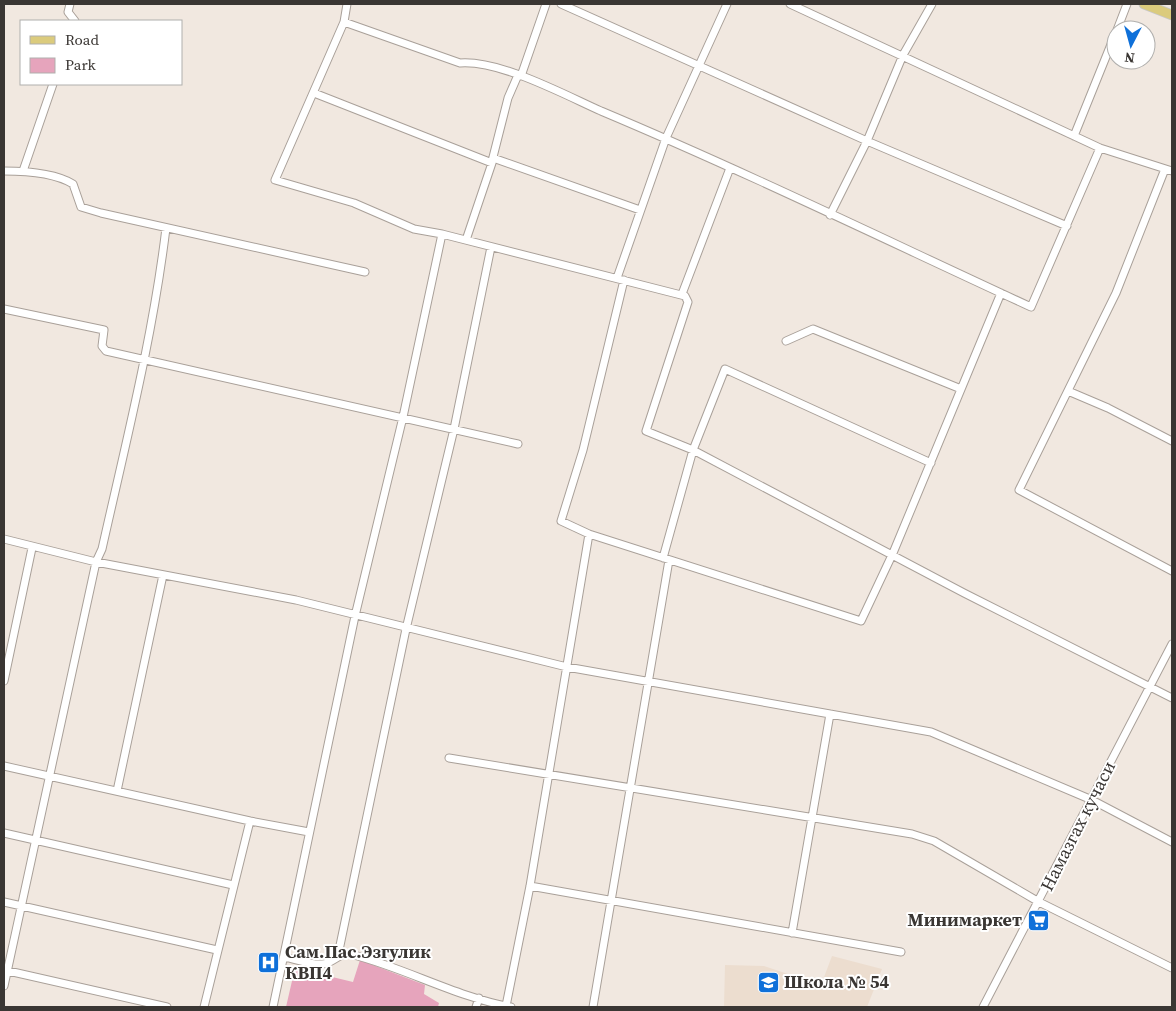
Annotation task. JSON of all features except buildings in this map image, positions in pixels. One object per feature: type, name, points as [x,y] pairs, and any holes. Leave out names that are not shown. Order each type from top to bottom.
[{"type":"main road","points":[[1144,4],[1172,15]]},
{"type":"street","points":[[70,4],[68,12],[74,20]]},
{"type":"street","points":[[347,4],[344,22],[275,180],[354,203],[414,229],[442,234],[682,294],[688,302],[646,431],[693,450],[893,553],[964,592],[1172,698]]},
{"type":"street","points":[[466,240],[492,160],[508,98],[519,76],[546,4]]},
{"type":"street","points":[[561,4],[868,141],[1067,226]]},
{"type":"street","points":[[727,4],[666,138],[640,210],[620,279],[583,450],[561,521],[589,534],[861,621],[893,553],[1001,293]]},
{"type":"street","points":[[790,4],[1100,148],[1168,170],[1116,292],[1019,490],[1172,571]]},
{"type":"street","points":[[830,214],[868,141],[903,55],[932,4]]},
{"type":"street","points":[[1120,20],[1127,4]]},
{"type":"street","points":[[344,22],[460,62],[476,61],[519,76],[666,138],[1031,307],[1100,148]]},
{"type":"street","points":[[1074,136],[1106,56]]},
{"type":"street","points":[[23,171],[54,85]]},
{"type":"street","points":[[314,93],[492,160],[640,210]]},
{"type":"street","points":[[682,294],[730,168]]},
{"type":"street","points":[[4,171],[23,171],[66,180],[74,184],[81,206],[101,213],[365,272]]},
{"type":"street","points":[[4,986],[5,970],[21,906],[96,562],[102,549],[130,429],[158,296],[166,228]]},
{"type":"street","points":[[273,1007],[355,616],[403,417],[442,234]]},
{"type":"street","points":[[338,956],[406,629],[454,429],[491,247]]},
{"type":"street","points":[[4,309],[104,330],[102,346],[106,351],[143,361],[403,417],[518,444]]},
{"type":"street","points":[[786,342],[813,329],[961,390]]},
{"type":"street","points":[[593,1007],[666,559],[693,450],[725,369],[931,463]]},
{"type":"street","points":[[1068,391],[1108,408],[1172,441]]},
{"type":"street","points":[[284,957],[321,964],[338,956],[351,954],[380,963],[433,984],[509,1007],[589,534]]},
{"type":"street","points":[[4,539],[32,548],[96,562],[296,600],[406,629],[567,667],[931,732],[1092,800],[1172,842]]},
{"type":"street","points":[[4,681],[32,548]]},
{"type":"street","points":[[117,791],[162,575]]},
{"type":"street","name":"Намазгах кучаси","points":[[983,1007],[1172,644]]},
{"type":"street","points":[[792,933],[830,714]]},
{"type":"street","points":[[449,758],[912,834],[934,841],[1039,902],[1172,968]]},
{"type":"street","points":[[4,766],[250,821],[310,832]]},
{"type":"street","points":[[204,1007],[250,821]]},
{"type":"street","points":[[4,833],[233,885]]},
{"type":"street","points":[[530,886],[610,902],[901,952]]},
{"type":"street","points":[[4,902],[217,950]]},
{"type":"street","points":[[5,970],[167,1007]]},
{"type":"street","points":[[476,1007],[479,998]]},
{"type":"shaded area","name":"Школа № 54","points":[[832,956],[882,969],[867,1007],[724,1007],[725,965],[764,966],[821,985]]},
{"type":"green space","points":[[360,960],[425,985],[424,994],[439,1003],[438,1007],[286,1007],[295,968],[353,982]]},
{"type":"place","name":"Минимаркет","points":[[1038,920]]},
{"type":"place","name":"Сам.Пас.Эзгулик КВП4","points":[[269,962]]},
{"type":"place","name":"Школа № 54","points":[[768,982]]}]
